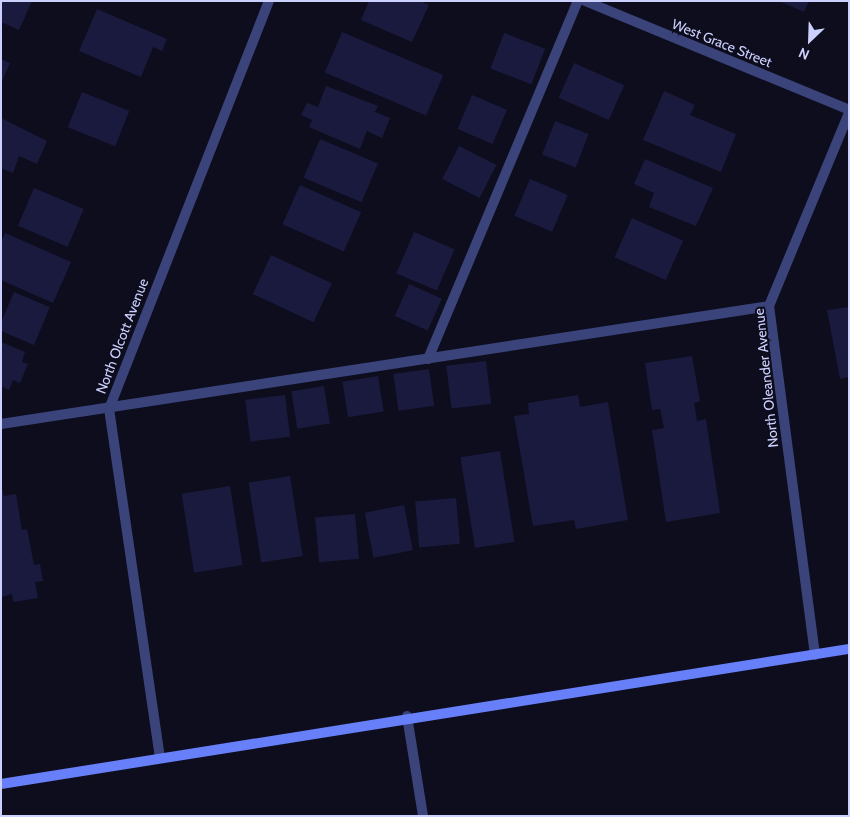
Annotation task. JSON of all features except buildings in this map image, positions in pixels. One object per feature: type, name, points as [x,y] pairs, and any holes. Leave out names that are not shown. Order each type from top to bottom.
[{"type":"main road","points":[[1,784],[406,716],[849,649]]},
{"type":"street","name":"North Olcott Avenue","points":[[160,758],[109,409],[269,1]]},
{"type":"street","points":[[428,359],[578,1]]},
{"type":"street","name":"West Grace Street","points":[[585,1],[849,111]]},
{"type":"street","name":"North Oleander Avenue","points":[[815,654],[770,306],[849,111]]},
{"type":"street","points":[[1,424],[109,409],[770,306]]},
{"type":"street","points":[[406,716],[423,816]]}]
